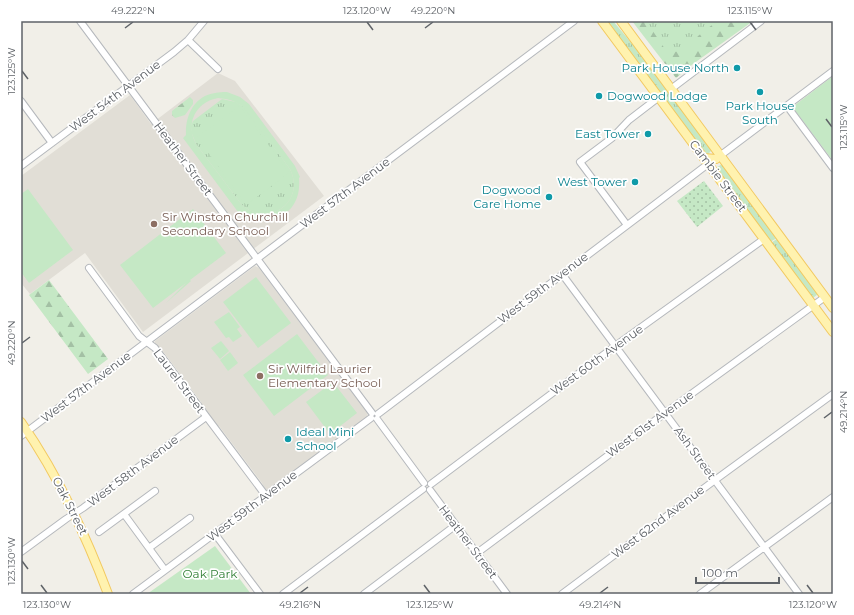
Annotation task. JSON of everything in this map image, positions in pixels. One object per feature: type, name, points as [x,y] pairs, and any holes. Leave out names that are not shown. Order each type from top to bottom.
[{"type":"main road","name":"Cambie Street","points":[[602,21],[833,332]]},
{"type":"main road","name":"Cambie Street","points":[[620,21],[671,89],[718,157],[833,308]]},
{"type":"main road","points":[[708,164],[718,157]]},
{"type":"main road","name":"Oak Street","points":[[21,422],[24,434],[54,474],[75,514],[88,542],[108,594]]},
{"type":"street","name":"Heather Street","points":[[80,21],[456,525],[505,593]]},
{"type":"street","name":"West 54th Avenue","points":[[21,166],[174,52],[188,40],[204,21]]},
{"type":"street","name":"West 57th Avenue","points":[[24,434],[574,21]]},
{"type":"street","points":[[671,89],[761,21]]},
{"type":"street","points":[[188,40],[218,69]]},
{"type":"street","points":[[718,157],[833,71]]},
{"type":"street","points":[[627,225],[580,162],[612,138],[629,120],[659,97]]},
{"type":"street","points":[[21,100],[52,143]]},
{"type":"street","points":[[787,106],[833,168]]},
{"type":"street","name":"West 59th Avenue","points":[[133,594],[374,416],[708,164]]},
{"type":"street","name":"West 60th Avenue","points":[[283,594],[616,346],[764,239]]},
{"type":"street","name":"Laurel Street","points":[[90,268],[139,336],[154,347],[266,496]]},
{"type":"street","name":"Ash Street","points":[[562,274],[799,594]]},
{"type":"street","name":"West 61st Avenue","points":[[477,554],[665,412],[825,297]]},
{"type":"street","name":"West 62nd Avenue","points":[[562,594],[833,394]]},
{"type":"street","name":"West 58th Avenue","points":[[21,552],[206,417]]},
{"type":"street","points":[[99,532],[155,491]]},
{"type":"street","points":[[700,594],[833,497]]},
{"type":"street","points":[[124,514],[165,570]]},
{"type":"street","points":[[149,548],[190,518]]},
{"type":"street","points":[[364,594],[456,525]]},
{"type":"street","points":[[216,534],[260,594]]},
{"type":"shaded area","name":"Sir Winston Churchill Secondary School","points":[[218,73],[235,81],[324,196],[143,332],[85,253],[30,294],[21,283],[21,176],[130,95],[151,124]]},
{"type":"shaded area","name":"Sir Wilfrid Laurier Elementary School","points":[[255,266],[259,268],[368,412],[367,417],[268,491],[219,426],[216,426],[201,405],[201,402],[162,350],[155,344],[155,341]]},
{"type":"green space","points":[[606,21],[613,21],[639,52],[712,150],[707,155]]},
{"type":"green space","points":[[632,21],[646,21],[667,52],[688,51],[698,36],[717,21],[753,21],[676,78]]},
{"type":"green space","points":[[643,21],[744,21],[679,71]]},
{"type":"green space","points":[[833,76],[833,161],[794,109],[795,105]]},
{"type":"green space","points":[[218,92],[227,92],[240,97],[249,104],[295,166],[300,177],[299,190],[292,207],[277,218],[258,220],[247,218],[244,220],[183,138],[186,135],[189,114],[196,103],[201,98],[208,95]],"holes":[[[218,98],[235,102],[244,108],[290,169],[294,181],[293,192],[289,201],[282,208],[263,214],[252,211],[242,205],[196,144],[193,136],[192,121],[198,109],[210,100]]]},
{"type":"green space","points":[[190,97],[193,100],[193,104],[185,115],[175,118],[172,115],[172,111]]},
{"type":"green space","points":[[222,99],[236,102],[245,108],[290,169],[294,181],[293,192],[289,201],[282,208],[263,214],[252,211],[242,205],[196,144],[192,134],[191,126],[193,121]]},
{"type":"green space","points":[[240,106],[289,173],[246,205],[197,137]]},
{"type":"green space","points":[[722,164],[777,238],[770,242],[716,168]]},
{"type":"green space","points":[[704,181],[723,206],[697,227],[677,201]]},
{"type":"green space","points":[[28,189],[73,250],[29,283],[21,272],[21,194]]},
{"type":"green space","points":[[193,209],[226,253],[190,280],[191,281],[166,303],[186,283],[153,308],[120,265]]},
{"type":"green space","points":[[778,238],[818,294],[813,298],[771,243]]},
{"type":"green space","points":[[256,277],[291,323],[258,348],[223,302]]},
{"type":"green space","points":[[49,280],[108,359],[88,374],[29,295]]},
{"type":"green space","points":[[229,312],[240,327],[237,329],[242,336],[233,342],[229,337],[226,338],[214,322]]},
{"type":"green space","points":[[297,334],[328,375],[274,416],[243,375]]},
{"type":"green space","points":[[221,341],[229,351],[220,359],[211,348]]},
{"type":"green space","points":[[230,352],[238,363],[228,371],[220,360]]},
{"type":"green space","points":[[333,382],[357,413],[330,434],[306,402]]},
{"type":"green space","name":"Oak Park","points":[[215,546],[251,594],[147,594]]},
{"type":"place","name":"Park House North","points":[[737,68]]},
{"type":"place","name":"Park House South","points":[[760,92]]},
{"type":"place","name":"Dogwood Lodge","points":[[599,96]]},
{"type":"place","name":"East Tower","points":[[648,134]]},
{"type":"place","name":"West Tower","points":[[635,182]]},
{"type":"place","name":"Dogwood Care Home","points":[[549,197]]},
{"type":"place","name":"Sir Winston Churchill Secondary School","points":[[154,224]]},
{"type":"place","name":"Sir Wilfrid Laurier Elementary School","points":[[260,376]]},
{"type":"place","name":"Ideal Mini School","points":[[288,439]]}]
